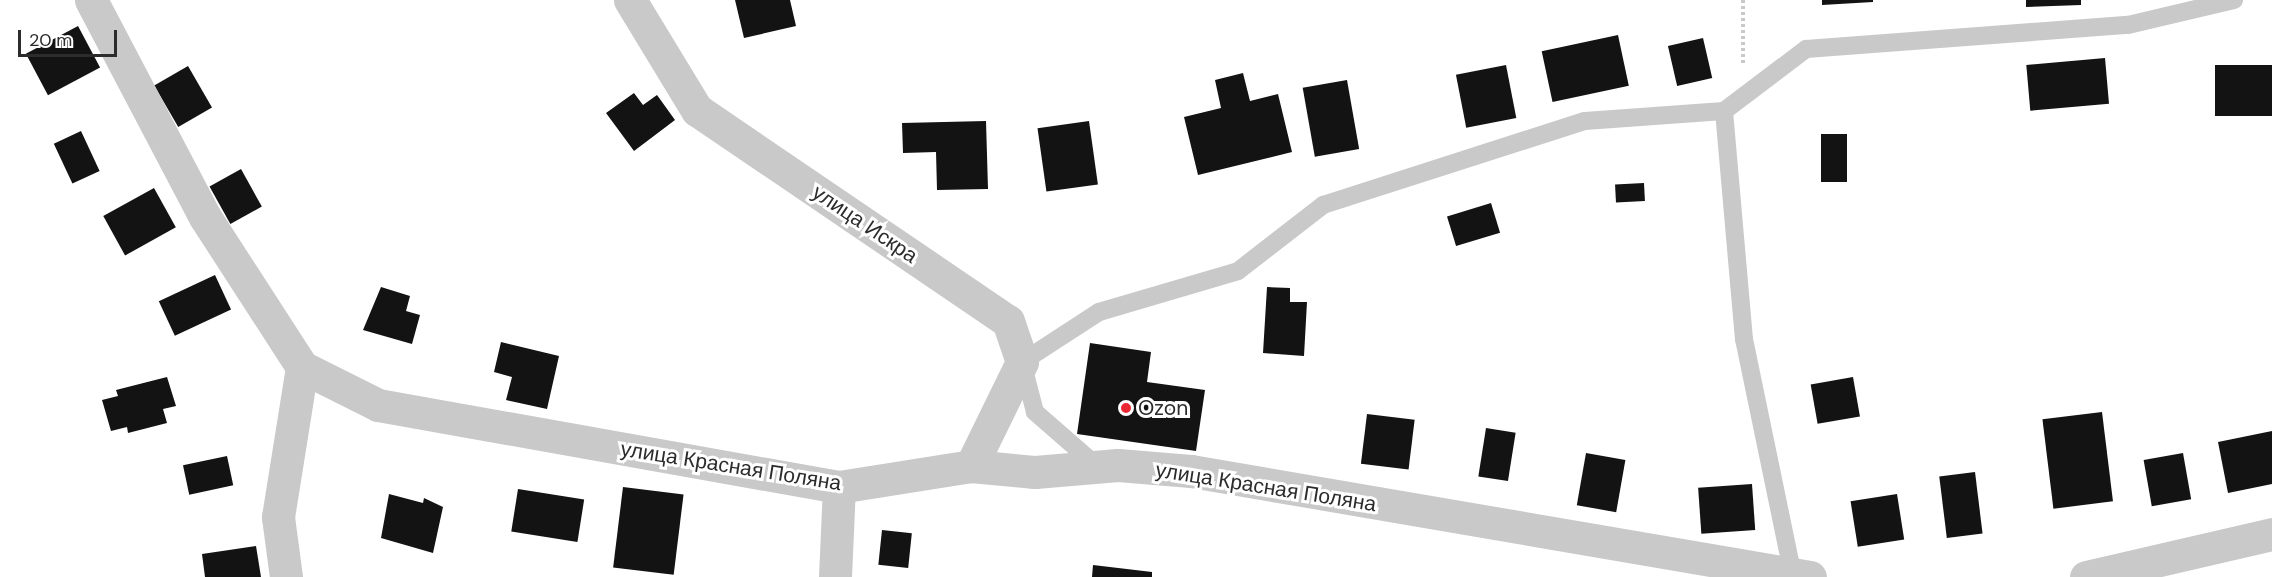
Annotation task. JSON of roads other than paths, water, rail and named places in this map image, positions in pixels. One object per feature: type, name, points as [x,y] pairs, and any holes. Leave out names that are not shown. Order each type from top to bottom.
[{"type":"street","points":[[91,0],[205,217],[302,367],[278,517],[286,577]]},
{"type":"street","name":"улица Искра","points":[[630,0],[697,110],[1008,321],[1022,362]]},
{"type":"street","points":[[971,466],[1022,362]]},
{"type":"street","name":"улица Красная Поляна","points":[[302,367],[378,405],[839,487],[971,466],[1035,472],[1098,467],[1191,471],[1802,576]]},
{"type":"street","points":[[836,577],[839,487]]},
{"type":"street","points":[[2098,576],[2272,534]]},
{"type":"lane","points":[[1098,467],[1035,412],[1022,362],[1099,312],[1238,271],[1323,205],[1585,121],[1724,111],[1806,49],[2128,25],[2234,0]]},
{"type":"lane","points":[[1724,111],[1744,339],[1802,576]]},
{"type":"place","name":"Ozon","points":[[1126,408]]}]
